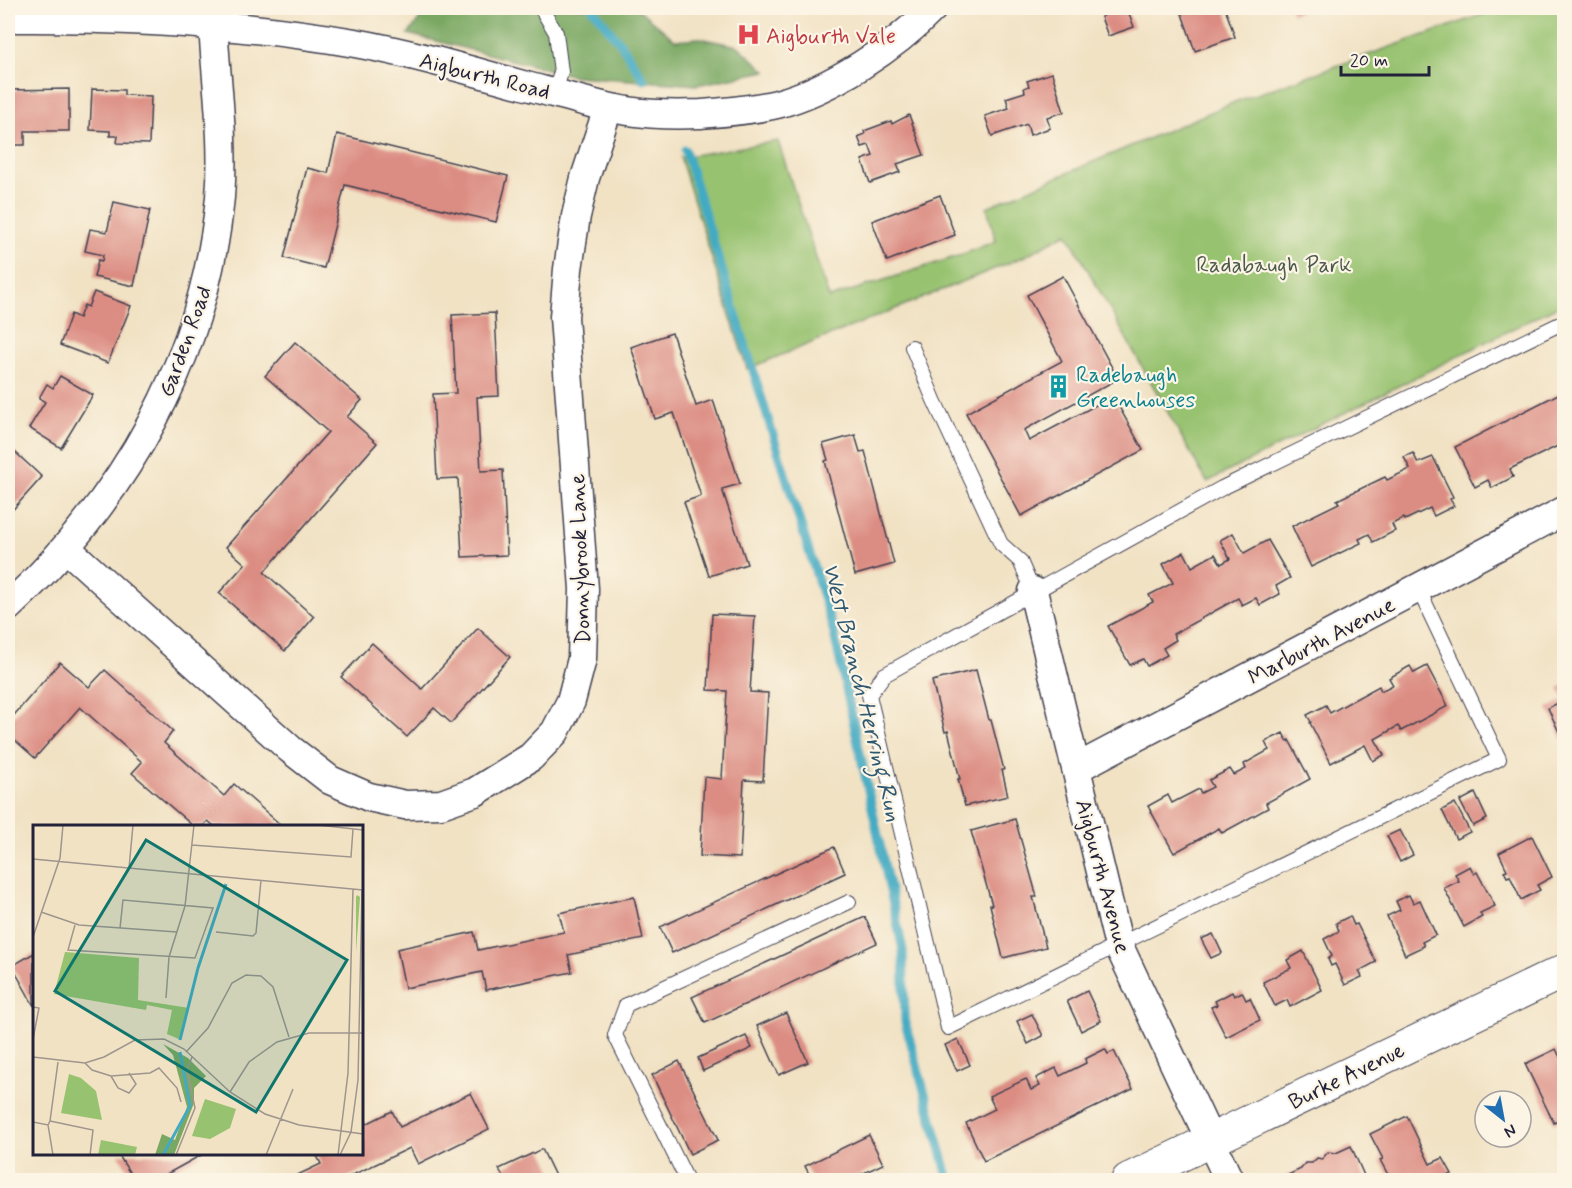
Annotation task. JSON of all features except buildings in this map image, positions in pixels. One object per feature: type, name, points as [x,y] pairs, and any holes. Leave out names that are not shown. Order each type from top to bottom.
[{"type":"street","name":"Aigburth Road","points":[[8,18],[213,24],[358,44],[608,108],[686,115],[753,109],[806,94],[859,65],[903,34],[933,8]]},
{"type":"street","name":"Garden Road","points":[[8,607],[66,548],[119,477],[153,422],[183,356],[203,295],[216,230],[221,173],[213,24]]},
{"type":"street","name":"Donnybrook Lane","points":[[66,548],[291,749],[330,780],[369,797],[405,805],[441,804],[476,792],[531,757],[555,732],[571,701],[582,659],[584,590],[564,317],[576,216],[585,178],[608,108]]},
{"type":"street","name":"Marburth Avenue","points":[[1077,768],[1564,511]]},
{"type":"street","name":"Aigburth Avenue","points":[[1033,591],[1119,946],[1229,1180]]},
{"type":"street","name":"Burke Avenue","points":[[1128,1180],[1564,971]]},
{"type":"lane","points":[[541,8],[556,33],[561,72],[555,93]]},
{"type":"lane","points":[[1418,588],[1499,759],[948,1028],[869,695],[884,675],[1222,488],[1564,322]]},
{"type":"lane","points":[[912,347],[1000,544],[1020,561],[1033,591]]},
{"type":"lane","points":[[687,1180],[615,1035],[626,1005],[849,902]]},
{"type":"green space","points":[[425,8],[637,8],[675,40],[699,38],[738,46],[766,71],[697,85],[575,76],[408,34],[423,15]]},
{"type":"green space","name":"Radabaugh Park","points":[[1501,8],[1564,8],[1564,303],[1207,482],[1067,233],[1021,258],[747,369],[680,157],[778,141],[829,298],[958,256],[996,241],[987,207],[1237,101]]},
{"type":"waterway","name":"West Branch Herring Run","points":[[592,8],[621,44],[644,80]]},
{"type":"waterway","name":"West Branch Herring Run","points":[[685,150],[833,629],[903,950],[905,1022],[949,1180]]},
{"type":"place","name":"Aigburth Vale","points":[[748,35]]},
{"type":"place","name":"Radebaugh Greenhouses","points":[[1058,387]]}]
